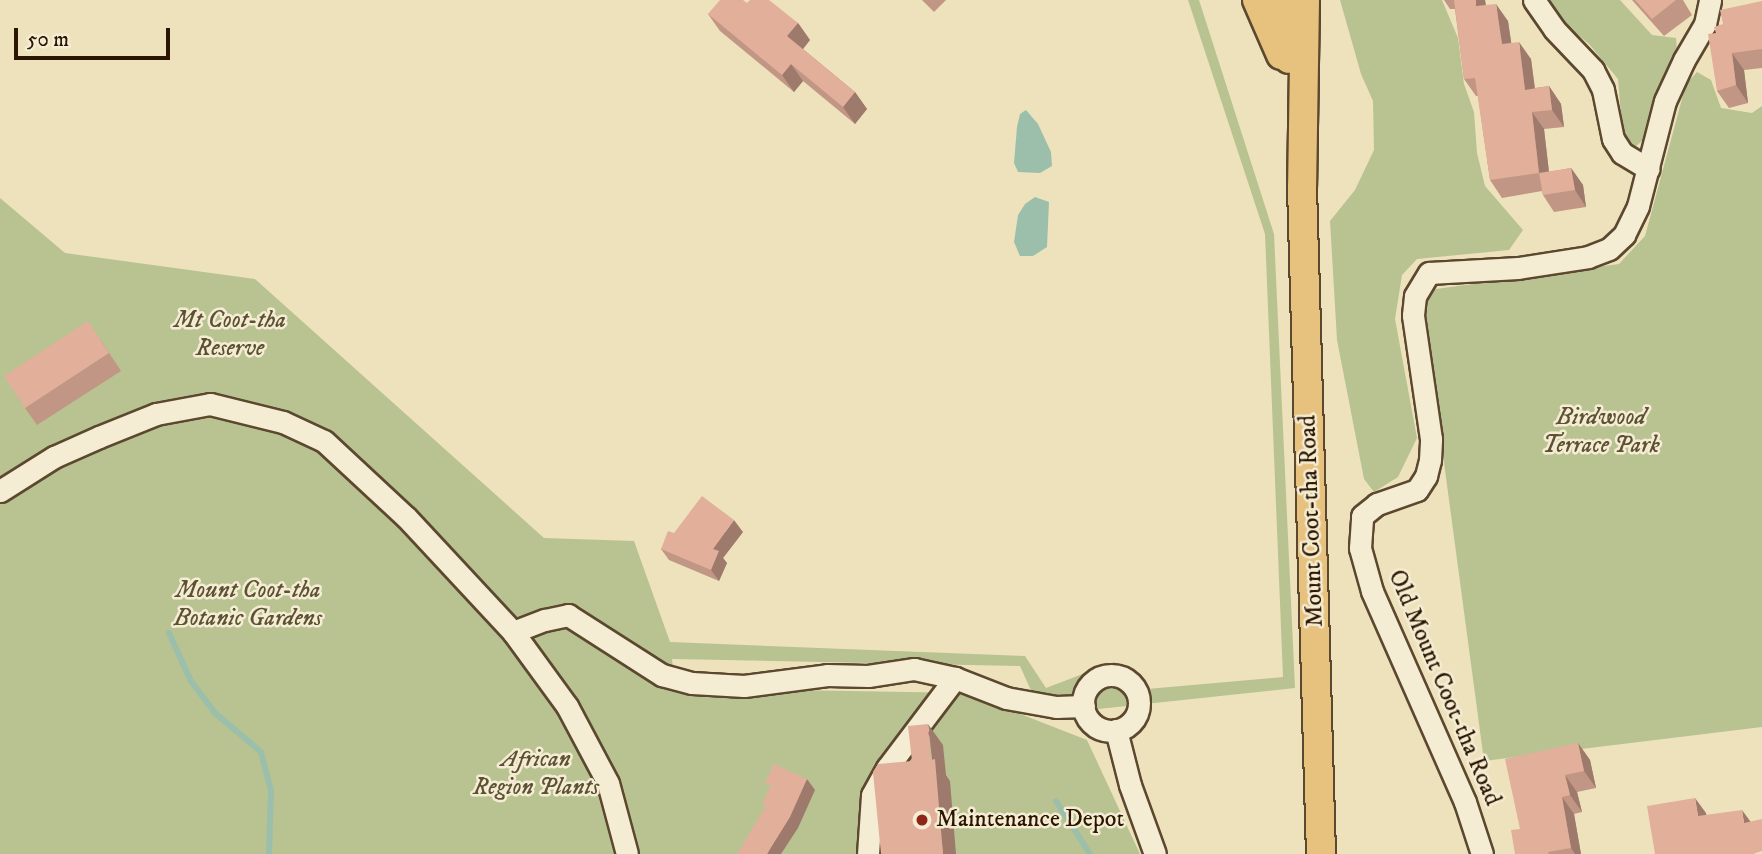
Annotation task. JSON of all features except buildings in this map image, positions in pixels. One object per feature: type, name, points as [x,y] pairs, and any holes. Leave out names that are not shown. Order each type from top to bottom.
[{"type":"main road","points":[[1257,0],[1281,54],[1293,114]]},
{"type":"main road","name":"Mount Coot-tha Road","points":[[1284,0],[1302,187]]},
{"type":"main road","name":"Mount Coot-tha Road","points":[[1305,0],[1302,187],[1321,854]]},
{"type":"street","points":[[1534,0],[1554,29],[1593,70],[1603,90],[1613,139],[1622,153],[1649,169]]},
{"type":"street","name":"Old Mount Coot-tha Road","points":[[1482,854],[1465,802],[1372,591],[1360,548],[1362,516],[1377,504],[1418,489],[1426,476],[1430,460],[1431,439],[1413,315],[1415,296],[1429,273],[1518,268],[1588,257],[1609,249],[1624,235],[1638,206],[1665,101],[1705,24],[1710,0]]},
{"type":"street","points":[[0,491],[54,457],[156,414],[210,404],[255,414],[324,441],[407,518],[513,632],[567,706],[608,783],[627,854]]},
{"type":"street","points":[[513,632],[568,615],[662,676],[692,683],[744,686],[827,675],[868,676],[914,669],[955,678],[1006,698],[1056,707],[1084,706]]},
{"type":"street","points":[[1118,676],[1134,686],[1139,704],[1132,721],[1116,730],[1098,727],[1091,722],[1084,706],[1087,688],[1101,677],[1118,676]]},
{"type":"street","points":[[869,854],[872,795],[887,768],[955,678]]},
{"type":"street","points":[[1116,730],[1130,785],[1155,854]]},
{"type":"green space","name":"Mount Coot-tha Botanic Gardens","points":[[1188,0],[1199,0],[1274,234],[1295,688],[1042,715],[1020,666],[672,659],[675,688],[967,693],[1087,740],[1140,854],[0,854],[0,198],[65,253],[255,279],[544,538],[634,541],[670,642],[1025,656],[1046,688],[1114,662],[1131,670],[1147,689],[1283,677],[1265,234]]},
{"type":"green space","points":[[1340,0],[1442,0],[1458,38],[1464,84],[1474,112],[1477,153],[1485,186],[1523,230],[1509,250],[1417,259],[1402,275],[1395,319],[1417,438],[1398,477],[1374,492],[1364,479],[1337,340],[1330,221],[1355,190],[1374,150],[1373,101],[1361,74]]},
{"type":"green space","points":[[1549,0],[1620,0],[1652,35],[1676,38],[1677,50],[1662,87],[1651,133],[1635,147],[1623,140],[1618,79],[1589,44],[1568,27]]},
{"type":"green space","name":"Birdwood Terrace Park","points":[[1697,72],[1711,80],[1721,108],[1752,113],[1762,106],[1762,727],[1484,761],[1421,291],[1619,264],[1645,236],[1686,84]]},
{"type":"shaded area","points":[[1026,110],[1038,124],[1051,152],[1052,166],[1040,173],[1018,172],[1014,163],[1017,127],[1020,114]]},
{"type":"shaded area","points":[[1035,197],[1049,202],[1047,247],[1033,256],[1020,256],[1014,242],[1018,215],[1025,204]]},
{"type":"waterway","points":[[169,633],[191,681],[215,713],[261,752],[271,791],[269,854]]},
{"type":"waterway","points":[[1056,801],[1090,854]]},
{"type":"place","name":"Maintenance Depot","points":[[922,820]]},
{"type":"park label","name":"Mt Coot-tha Reserve","points":[[230,335]]},
{"type":"park label","name":"African Region Plants","points":[[536,774]]}]
